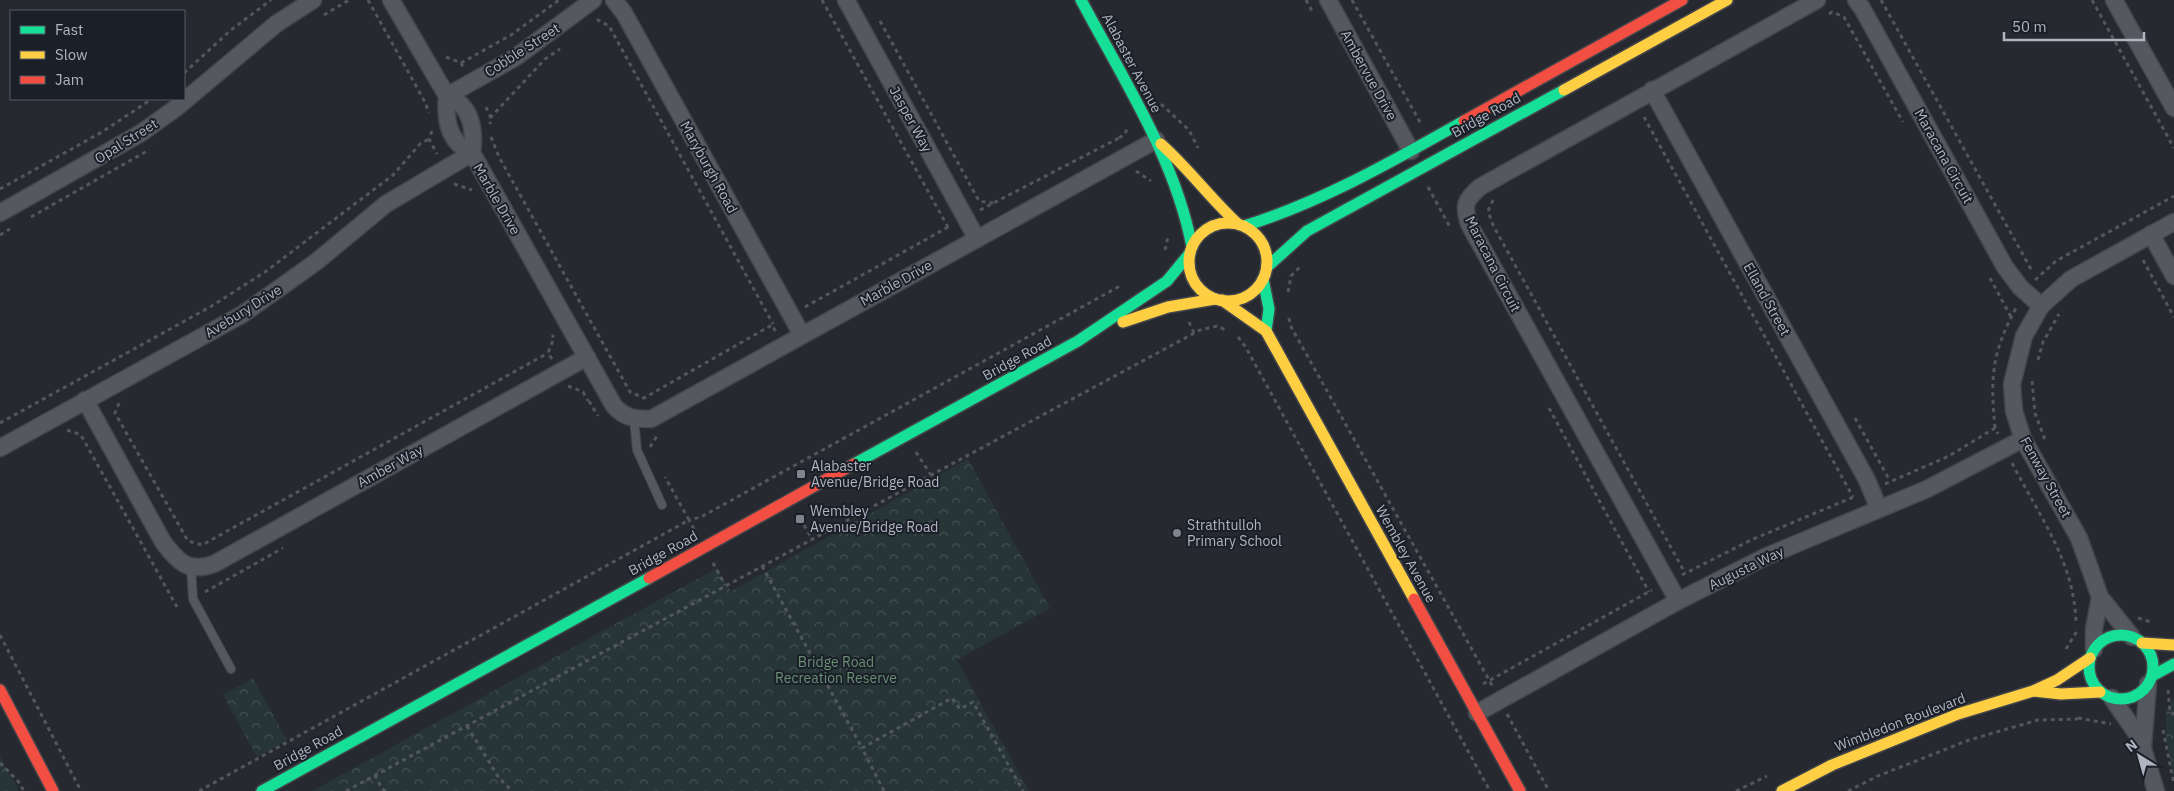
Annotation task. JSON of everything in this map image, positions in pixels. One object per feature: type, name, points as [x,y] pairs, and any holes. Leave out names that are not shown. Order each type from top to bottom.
[{"type":"street","name":"Opal Street","points":[[0,213],[141,133],[176,108],[239,53],[276,24],[313,0]]},
{"type":"street","name":"Marble Drive","points":[[391,0],[447,96],[458,100],[465,107],[474,140],[472,153],[614,406],[625,416],[634,418],[651,419],[960,248],[1131,163],[1156,140]]},
{"type":"street","name":"Cobble Street","points":[[447,96],[516,57],[593,0]]},
{"type":"street","name":"Maryburgh Road","points":[[614,0],[624,13],[802,335]]},
{"type":"street","name":"Jasper Way","points":[[846,0],[977,239]]},
{"type":"street","name":"Alabaster Avenue","points":[[1082,0],[1156,140],[1188,221],[1191,250]]},
{"type":"street","name":"Ambervue Drive","points":[[1328,0],[1411,151]]},
{"type":"street","name":"Bridge Road","points":[[1241,225],[1277,216],[1310,202],[1411,151],[1682,0]]},
{"type":"street","name":"Bridge Road","points":[[1267,267],[1307,231],[1726,0]]},
{"type":"street","name":"Maracana Circuit","points":[[1678,601],[1474,233],[1466,212],[1470,195],[1480,187],[1817,0]]},
{"type":"street","name":"Maracana Circuit","points":[[1856,0],[2005,267],[2020,287],[2041,306]]},
{"type":"street","points":[[2114,0],[2174,108]]},
{"type":"street","name":"Elland Street","points":[[1652,90],[1867,480],[1879,510]]},
{"type":"street","name":"Alabaster Avenue","points":[[1156,140],[1184,165],[1213,201],[1241,225]]},
{"type":"street","name":"Avebury Drive","points":[[0,448],[243,314],[316,262],[386,204],[472,153]]},
{"type":"street","name":"Fenway Street","points":[[2137,640],[2100,597],[2079,538],[2024,439],[2014,411],[2012,384],[2024,336],[2041,306],[2071,279],[2174,222]]},
{"type":"street","points":[[1227,223],[1241,225],[1252,231],[1264,247],[1267,267],[1263,279],[1256,289],[1246,296],[1234,300],[1218,299],[1205,293],[1197,285],[1189,264],[1191,250],[1206,230],[1227,223]]},
{"type":"street","points":[[2151,234],[2174,276]]},
{"type":"street","name":"Bridge Road","points":[[262,791],[1078,341],[1167,281],[1178,270],[1191,250]]},
{"type":"street","points":[[1263,279],[1269,309],[1266,331]]},
{"type":"street","name":"Bridge Road","points":[[1078,341],[1142,314],[1172,306],[1218,299]]},
{"type":"street","name":"Wembley Avenue","points":[[1218,299],[1266,331],[1520,791]]},
{"type":"street","name":"Amber Way","points":[[190,566],[202,567],[214,564],[587,357]]},
{"type":"street","points":[[85,400],[163,542],[177,560],[190,566]]},
{"type":"street","name":"Augusta Way","points":[[1476,713],[1678,601],[1765,557],[1928,489],[2024,439]]},
{"type":"street","points":[[2100,597],[2094,629],[2090,676],[2137,734],[2156,791]]},
{"type":"street","points":[[2092,654],[2107,638],[2115,636],[2174,646]]},
{"type":"street","points":[[2137,640],[2152,658],[2143,748]]},
{"type":"street","name":"Wimbledon Boulevard","points":[[1782,791],[1832,765],[1958,714],[2033,691],[2057,680],[2092,654]]},
{"type":"street","points":[[2106,695],[2128,699],[2143,691],[2150,680],[2174,664]]},
{"type":"street","points":[[0,690],[54,791]]},
{"type":"street","name":"Wimbledon Boulevard","points":[[2033,691],[2106,695]]},
{"type":"lane","points":[[634,418],[637,450],[662,505]]},
{"type":"lane","points":[[190,566],[193,599],[231,669]]},
{"type":"path","points":[[185,72],[231,30],[271,0]]},
{"type":"path","points":[[368,0],[425,102],[430,119]]},
{"type":"path","points":[[461,63],[511,35],[559,0]]},
{"type":"path","points":[[822,0],[960,248]]},
{"type":"path","points":[[1352,0],[1421,124]]},
{"type":"path","points":[[1881,0],[2036,278]]},
{"type":"path","points":[[2092,0],[2174,148]]},
{"type":"path","points":[[1825,16],[1832,12],[1844,17],[1906,128]]},
{"type":"path","points":[[878,18],[979,201],[993,203]]},
{"type":"path","points":[[590,26],[598,20],[609,26],[784,345]]},
{"type":"path","points":[[560,48],[546,59],[492,118],[488,129],[499,157],[630,392],[644,398],[965,218],[1119,138],[1125,134],[1128,124]]},
{"type":"path","points":[[442,50],[446,58],[461,63],[492,118]]},
{"type":"path","points":[[1157,96],[1162,105],[1189,130],[1199,151]]},
{"type":"path","points":[[0,189],[102,132],[150,100]]},
{"type":"path","points":[[1635,122],[1662,107]]},
{"type":"path","points":[[1644,117],[1854,497]]},
{"type":"path","points":[[0,423],[210,307],[265,272],[393,175],[420,144],[429,139],[433,127]]},
{"type":"path","points":[[1119,138],[1131,163],[1151,181],[1154,190]]},
{"type":"path","points":[[429,139],[454,184],[472,189],[476,198]]},
{"type":"path","points":[[1127,175],[1131,163]]},
{"type":"path","points":[[446,189],[454,184]]},
{"type":"path","points":[[1500,196],[1494,199],[1488,211],[1493,224],[1685,573]]},
{"type":"path","points":[[2134,265],[2160,251]]},
{"type":"path","points":[[2143,260],[2174,317]]},
{"type":"path","points":[[1988,274],[2011,317]]},
{"type":"path","points":[[199,791],[689,520],[702,517],[1124,284]]},
{"type":"path","points":[[1288,310],[1290,325],[1549,791]]},
{"type":"path","points":[[2036,366],[2043,342],[2060,313]]},
{"type":"path","points":[[346,791],[1200,330],[1217,326],[1235,334],[1245,346],[1490,791]]},
{"type":"path","points":[[120,401],[115,413],[188,541],[202,545],[548,353],[554,338],[549,329]]},
{"type":"path","points":[[548,353],[568,386],[583,392],[588,401]]},
{"type":"path","points":[[2034,374],[2032,382],[2035,413],[2048,447]]},
{"type":"path","points":[[59,435],[67,430],[81,435],[177,608]]},
{"type":"path","points":[[654,456],[650,448],[657,435],[664,432]]},
{"type":"path","points":[[2004,469],[2012,464]]},
{"type":"path","points":[[663,472],[726,586]]},
{"type":"path","points":[[790,500],[812,539]]},
{"type":"path","points":[[762,566],[884,791]]},
{"type":"path","points":[[0,635],[81,791]]},
{"type":"path","points":[[2169,698],[2174,694]]},
{"type":"path","points":[[862,748],[952,698],[960,709],[972,702],[1023,791]]},
{"type":"path","points":[[1848,791],[1878,776],[1970,740],[2038,720],[2078,719]]},
{"type":"path","points":[[2163,721],[2164,739],[2174,784]]},
{"type":"path","points":[[467,726],[499,778],[512,791]]},
{"type":"path","points":[[0,763],[8,769],[24,791]]},
{"type":"path","points":[[375,776],[382,789],[386,791]]},
{"type":"green space","name":"Bridge Road Recreation Reserve","points":[[968,459],[1050,608],[957,660],[1029,791],[312,791],[717,568],[731,591]]},
{"type":"green space","points":[[253,678],[287,740],[257,757],[223,695]]},
{"type":"green space","points":[[2174,698],[2174,778],[2166,741],[2166,709]]},
{"type":"green space","points":[[0,756],[19,791],[0,791]]},
{"type":"traffic: fast","points":[[1081,0],[1130,89],[1160,151],[1184,214],[1192,247]]},
{"type":"traffic: fast","points":[[1267,267],[1307,231],[1564,90]]},
{"type":"traffic: fast","points":[[1244,226],[1301,205],[1357,180],[1464,121]]},
{"type":"traffic: fast","points":[[854,464],[1078,341],[1167,281],[1190,253]]},
{"type":"traffic: fast","points":[[1263,279],[1269,309],[1266,331]]},
{"type":"traffic: fast","points":[[262,791],[649,578]]},
{"type":"traffic: fast","points":[[2115,635],[2127,635],[2144,644],[2151,655],[2153,667],[2151,679],[2144,690],[2127,699],[2115,699],[2103,694],[2094,685],[2089,673],[2089,661],[2094,649],[2103,640],[2115,635]]},
{"type":"traffic: fast","points":[[2152,676],[2174,664]]},
{"type":"traffic: slow","points":[[1564,90],[1727,0]]},
{"type":"traffic: slow","points":[[1161,144],[1238,224]]},
{"type":"traffic: slow","points":[[1228,223],[1243,226],[1255,235],[1264,247],[1267,262],[1264,277],[1255,289],[1243,298],[1228,301],[1213,298],[1201,289],[1192,277],[1189,262],[1192,247],[1201,235],[1213,226],[1228,223]]},
{"type":"traffic: slow","points":[[1123,322],[1168,307],[1215,299]]},
{"type":"traffic: slow","points":[[1222,300],[1266,331],[1414,599]]},
{"type":"traffic: slow","points":[[2142,643],[2174,645]]},
{"type":"traffic: slow","points":[[1782,791],[1832,765],[1958,714],[2033,691],[2057,680],[2090,658]]},
{"type":"traffic: slow","points":[[2034,691],[2061,694],[2100,692]]},
{"type":"traffic: jam","points":[[1464,121],[1682,0]]},
{"type":"traffic: jam","points":[[649,578],[854,464]]},
{"type":"traffic: jam","points":[[1414,599],[1520,791]]},
{"type":"traffic: jam","points":[[0,690],[53,791]]},
{"type":"place","name":"Alabaster Avenue/Bridge Road","points":[[801,474]]},
{"type":"place","name":"Wembley Avenue/Bridge Road","points":[[800,519]]},
{"type":"place","name":"Strathtulloh Primary School","points":[[1177,533]]}]
